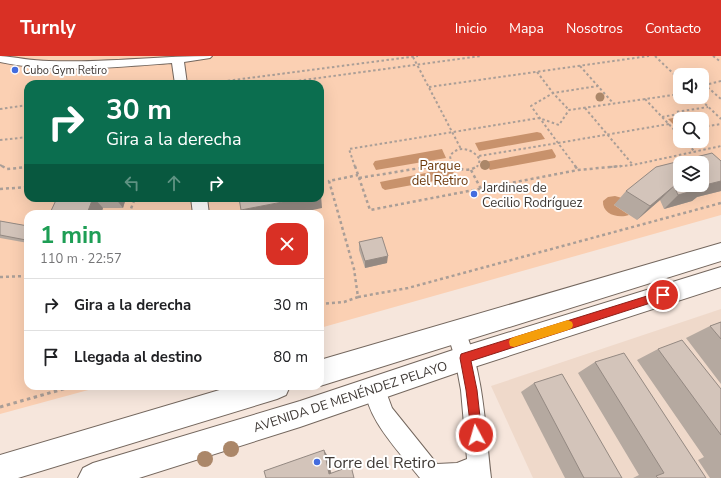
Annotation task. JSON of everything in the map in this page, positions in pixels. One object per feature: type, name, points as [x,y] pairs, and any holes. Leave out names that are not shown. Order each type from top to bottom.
[{"type":"main road","points":[[324,372],[721,252]]},
{"type":"main road","name":"AVENIDA DE MENÉNDEZ PELAYO","points":[[94,478],[300,414],[465,358],[721,277]]},
{"type":"main road","points":[[0,469],[264,390]]},
{"type":"street","points":[[0,59],[33,64],[78,65],[206,56]]},
{"type":"street","points":[[177,58],[180,80]]},
{"type":"street","points":[[375,388],[380,406],[403,440],[423,461],[433,477],[479,472],[471,390],[465,358],[456,332]]},
{"type":"path","points":[[234,80],[418,56]]},
{"type":"path","points":[[304,80],[481,56]]},
{"type":"path","points":[[429,87],[649,56]]},
{"type":"path","points":[[655,56],[673,73]]},
{"type":"path","points":[[713,56],[721,62]]},
{"type":"path","points":[[413,57],[461,149]]},
{"type":"path","points":[[580,65],[613,103]]},
{"type":"path","points":[[536,72],[569,110]]},
{"type":"path","points":[[721,81],[705,85],[721,99]]},
{"type":"path","points":[[578,170],[531,106],[553,93],[598,86]]},
{"type":"path","points":[[673,95],[569,110],[559,125],[539,118],[349,149],[370,210],[578,170],[632,165],[721,146]]},
{"type":"path","points":[[645,99],[673,128]]},
{"type":"path","points":[[705,104],[721,119]]},
{"type":"path","points":[[0,109],[24,106]]},
{"type":"path","points":[[584,107],[632,165]]},
{"type":"path","points":[[662,117],[678,114],[676,112],[708,107]]},
{"type":"path","points":[[479,156],[480,164],[471,170],[459,168],[452,163],[450,156],[452,153],[461,149],[472,151],[479,156],[669,124]]},
{"type":"path","points":[[709,126],[721,124]]},
{"type":"path","points":[[0,140],[24,137]]},
{"type":"path","points":[[691,148],[695,152]]},
{"type":"path","points":[[358,297],[354,269],[328,181],[452,163]]},
{"type":"path","points":[[0,165],[6,169],[24,167]]},
{"type":"path","points":[[471,170],[481,189]]},
{"type":"path","points":[[0,189],[24,187]]},
{"type":"path","points":[[324,304],[344,302],[358,297],[408,288],[721,204]]},
{"type":"path","points":[[0,277],[24,276]]},
{"type":"path","points":[[0,407],[60,390]]},
{"type":"shaded area","points":[[673,118],[673,124],[668,119]]},
{"type":"shaded area","points":[[537,132],[541,133],[545,139],[479,151],[475,143]]},
{"type":"shaded area","points":[[442,149],[446,158],[376,170],[373,164],[375,161]]},
{"type":"shaded area","points":[[552,149],[556,156],[555,158],[490,170],[485,162]]},
{"type":"shaded area","points":[[451,168],[456,177],[385,190],[382,188],[380,182]]},
{"type":"shaded area","points":[[615,196],[622,198],[614,205],[629,215],[616,216],[605,209],[603,201],[608,197]]},
{"type":"shaded area","points":[[721,309],[721,478],[533,478],[491,386]]},
{"type":"green space","name":"Parque del Retiro","points":[[0,56],[721,56],[721,215],[324,327],[324,210],[24,210],[24,390],[88,390],[0,414]]},
{"type":"building","points":[[712,153],[721,161],[721,181],[709,184],[709,156],[700,156]]},
{"type":"building","points":[[673,163],[673,187],[650,206],[626,191],[656,167]]},
{"type":"building","points":[[677,192],[689,192],[678,195]]},
{"type":"building","points":[[55,202],[91,202],[88,210],[51,210]]},
{"type":"building","points":[[240,202],[282,202],[241,210]]},
{"type":"building","points":[[0,221],[24,225],[24,240],[0,235]]},
{"type":"building","points":[[382,237],[388,256],[365,261],[359,242]]},
{"type":"building","points":[[721,322],[721,339],[710,326]]},
{"type":"building","points":[[682,340],[721,389],[721,435],[658,349]]},
{"type":"building","points":[[624,353],[706,478],[658,478],[656,476],[664,473],[595,362]]},
{"type":"building","points":[[562,374],[622,478],[584,478],[534,383]]},
{"type":"building","name":"Torre del Retiro","points":[[324,450],[329,474],[351,466],[354,478],[266,478],[264,471]]},
{"type":"slow traffic","points":[[514,342],[568,325]]},
{"type":"place","name":"Cubo Gym Retiro","points":[[15,70]]},
{"type":"place","name":"Jardines de Cecilio Rodríguez","points":[[474,194]]},
{"type":"place","name":"Torre del Retiro","points":[[317,462]]},
{"type":"route","points":[[476,435],[471,390],[465,358],[663,295]]}]
